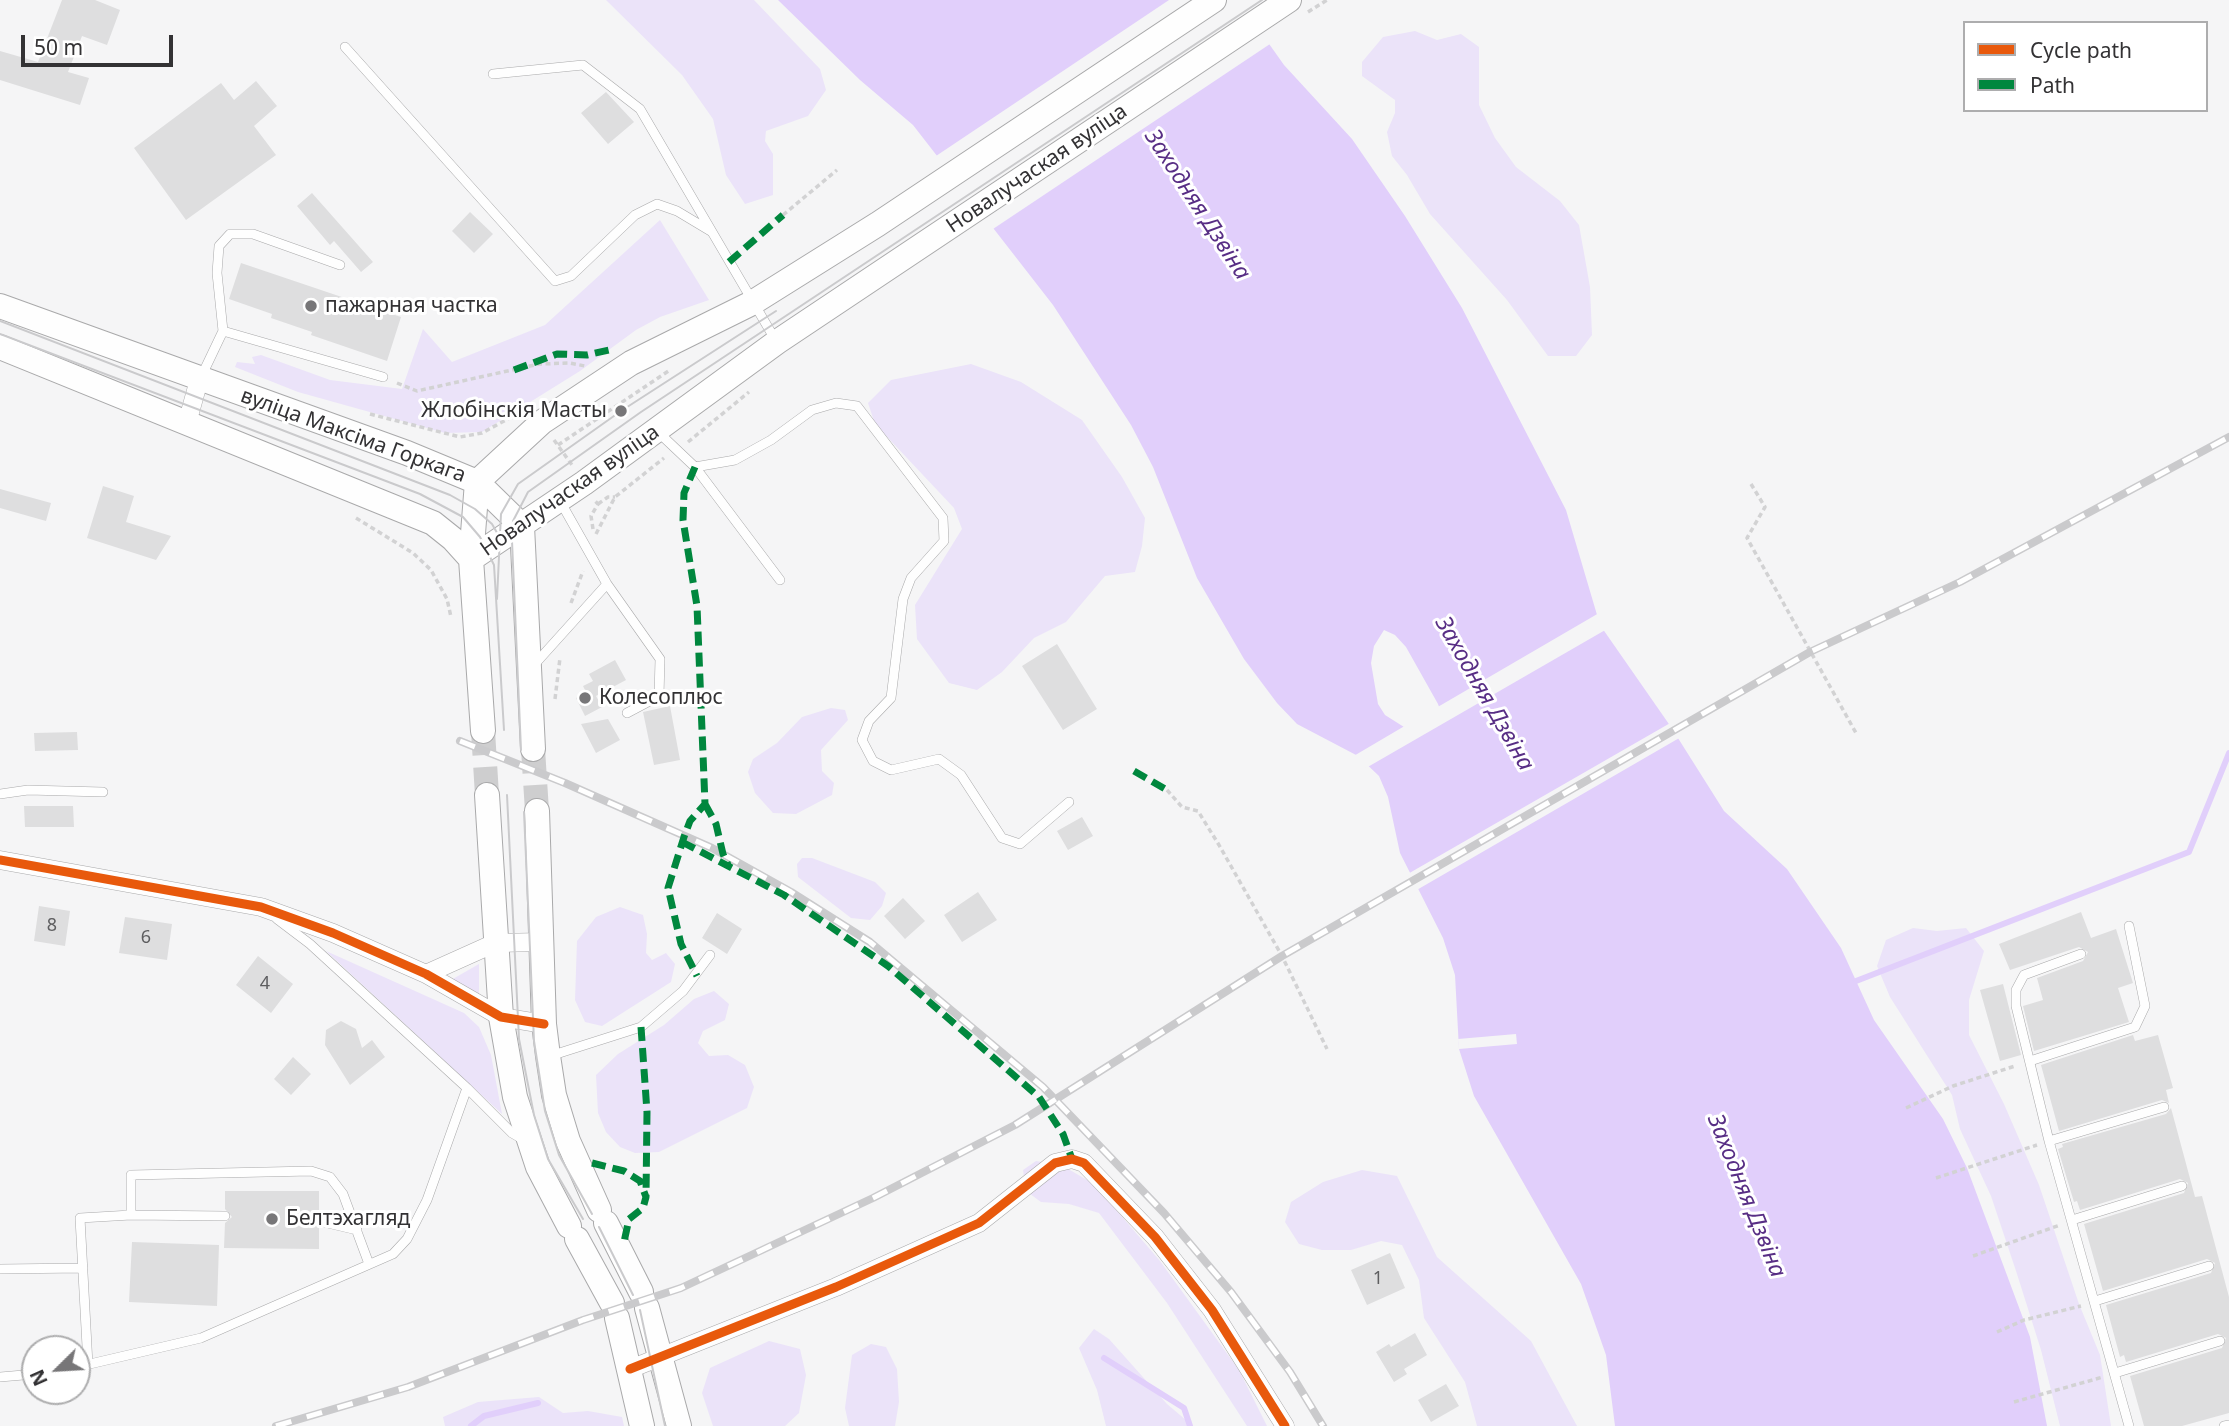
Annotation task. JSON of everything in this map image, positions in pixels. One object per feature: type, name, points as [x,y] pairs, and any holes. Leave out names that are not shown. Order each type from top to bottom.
[{"type":"main road","name":"Новалучаская вуліца","points":[[471,559],[477,482],[542,422],[631,363],[752,303],[878,224],[1214,0]]},
{"type":"main road","name":"Новалучаская вуліца","points":[[471,559],[560,500],[777,342],[1289,0]]},
{"type":"main road","name":"вуліца Максіма Горкага","points":[[0,306],[407,453],[477,482],[522,526]]},
{"type":"main road","points":[[0,347],[433,523],[453,539],[471,559],[483,730]]},
{"type":"main road","points":[[522,526],[533,749]]},
{"type":"main road","points":[[487,795],[501,1017],[514,1097],[529,1144],[614,1310],[642,1426]]},
{"type":"main road","points":[[537,811],[544,1024],[554,1095],[568,1141],[644,1300],[679,1426]]},
{"type":"street","points":[[187,423],[200,380]]},
{"type":"street","points":[[0,860],[261,907],[333,933],[426,974],[501,1017],[544,1024]]},
{"type":"street","points":[[426,974],[495,943],[542,942]]},
{"type":"street","points":[[630,1369],[836,1287],[979,1223],[1055,1163],[1072,1159],[1084,1163],[1155,1237],[1212,1310],[1286,1426]]},
{"type":"lane","points":[[345,47],[555,281],[571,276],[635,215],[657,204],[677,211],[712,232]]},
{"type":"lane","points":[[493,75],[583,65],[640,108],[777,342]]},
{"type":"lane","points":[[200,380],[223,331],[217,273],[219,246],[230,234],[253,234],[340,265]]},
{"type":"lane","points":[[223,331],[383,377]]},
{"type":"lane","points":[[695,467],[735,460],[771,440],[812,410],[836,403],[856,406],[943,518],[944,541],[911,578],[903,599],[891,698],[869,721],[862,740],[873,761],[891,770],[939,759],[961,775],[1002,838],[1020,844],[1069,802]]},
{"type":"lane","points":[[657,431],[695,467],[780,580]]},
{"type":"lane","points":[[560,500],[607,584],[660,659],[659,695],[627,713]]},
{"type":"lane","points":[[528,671],[607,584]]},
{"type":"lane","points":[[0,794],[27,790],[103,792]]},
{"type":"lane","points":[[261,907],[310,944],[467,1088],[512,1133],[529,1144]]},
{"type":"lane","points":[[2030,1061],[2134,1027],[2145,1006],[2129,926]]},
{"type":"lane","points":[[2081,954],[2024,975],[2016,990],[2017,1006],[2049,1141],[2129,1426]]},
{"type":"lane","points":[[548,1056],[641,1027],[683,991],[710,955]]},
{"type":"lane","points":[[91,1364],[201,1338],[393,1254],[407,1239],[427,1200],[467,1088]]},
{"type":"lane","points":[[2049,1141],[2164,1107]]},
{"type":"lane","points":[[131,1215],[131,1175],[311,1171],[330,1177],[343,1194],[369,1264]]},
{"type":"lane","points":[[2072,1220],[2182,1186]]},
{"type":"lane","points":[[86,1335],[80,1218],[131,1215],[225,1216]]},
{"type":"lane","points":[[318,1221],[357,1230]]},
{"type":"lane","points":[[2095,1301],[2209,1266]]},
{"type":"lane","points":[[0,1269],[83,1268]]},
{"type":"lane","points":[[2115,1373],[2220,1341]]},
{"type":"lane","points":[[0,1377],[21,1375]]},
{"type":"path","points":[[783,215],[837,170]]},
{"type":"path","points":[[574,374],[596,358]]},
{"type":"path","points":[[383,377],[417,391],[539,364],[570,363],[585,366]]},
{"type":"path","points":[[558,445],[672,369]]},
{"type":"path","points":[[554,708],[573,593],[594,538],[615,497],[647,469],[706,430],[757,384]]},
{"type":"path","points":[[367,413],[460,437],[482,433],[518,413]]},
{"type":"path","points":[[430,438],[433,432]]},
{"type":"path","points":[[1751,484],[1765,507],[1747,538],[1856,733]]},
{"type":"path","points":[[598,504],[608,497],[615,497]]},
{"type":"path","points":[[344,512],[413,553],[431,570],[447,599],[453,624]]},
{"type":"path","points":[[387,536],[389,530]]},
{"type":"path","points":[[1167,790],[1182,807],[1198,811],[1282,956],[1327,1049]]},
{"type":"path","points":[[1906,1108],[1954,1086],[2030,1061]]},
{"type":"path","points":[[1936,1178],[2049,1141]]},
{"type":"path","points":[[1973,1256],[2072,1220]]},
{"type":"path","points":[[1997,1332],[2024,1320],[2095,1301]]},
{"type":"path","points":[[2014,1402],[2115,1373]]},
{"type":"shaded area","points":[[606,0],[754,0],[820,69],[826,90],[808,116],[766,131],[765,141],[773,154],[773,195],[745,204],[726,175],[713,119],[682,75]]},
{"type":"shaded area","points":[[1415,31],[1437,40],[1461,34],[1479,47],[1479,105],[1495,138],[1516,167],[1560,201],[1579,225],[1590,287],[1592,335],[1576,356],[1548,356],[1507,300],[1430,214],[1407,175],[1392,156],[1387,132],[1395,113],[1395,100],[1362,76],[1362,62],[1383,37]]},
{"type":"shaded area","points":[[660,220],[709,300],[660,317],[636,330],[580,371],[482,432],[445,433],[298,392],[235,367],[237,362],[255,364],[252,357],[261,355],[330,380],[402,389],[423,329],[452,362],[545,325]]},
{"type":"shaded area","points":[[971,364],[1021,382],[1082,420],[1122,477],[1145,518],[1142,546],[1135,572],[1105,576],[1066,622],[1034,638],[1002,672],[977,690],[949,683],[917,639],[915,605],[962,529],[954,508],[875,424],[868,403],[891,380]]},
{"type":"shaded area","points":[[831,708],[845,710],[848,720],[821,750],[822,771],[834,783],[832,795],[796,814],[773,813],[755,793],[748,772],[753,759],[777,743],[802,717]]},
{"type":"shaded area","points":[[802,858],[812,858],[875,882],[886,893],[882,906],[870,920],[851,918],[798,877],[797,864]]},
{"type":"shaded area","points":[[620,907],[643,915],[647,934],[646,953],[652,960],[666,953],[675,964],[671,982],[602,1026],[585,1022],[575,1000],[577,941],[596,917]]},
{"type":"shaded area","points":[[1913,928],[1937,931],[1966,928],[1984,951],[1969,1000],[1969,1035],[2004,1104],[2039,1185],[2079,1304],[2100,1355],[2111,1426],[2060,1426],[2041,1350],[2017,1274],[1991,1196],[1960,1129],[1952,1095],[1890,997],[1877,966],[1886,940]]},
{"type":"shaded area","points":[[326,951],[464,1013],[479,1027],[491,1055],[502,1114]]},
{"type":"shaded area","points":[[479,964],[479,996],[451,980]]},
{"type":"shaded area","points":[[714,991],[729,1004],[725,1020],[703,1031],[698,1043],[709,1056],[728,1055],[745,1065],[754,1087],[747,1108],[659,1152],[635,1153],[620,1147],[606,1132],[598,1113],[596,1075],[618,1054],[664,1025],[694,999]]},
{"type":"shaded area","points":[[1036,1161],[1063,1166],[1094,1184],[1160,1261],[1239,1370],[1267,1426],[1247,1426],[1167,1303],[1099,1213],[1069,1204],[1041,1202],[1026,1191],[1023,1170]]},
{"type":"shaded area","points":[[1362,1170],[1397,1176],[1437,1257],[1531,1341],[1577,1426],[1477,1426],[1465,1382],[1424,1318],[1419,1280],[1402,1245],[1381,1241],[1351,1250],[1322,1250],[1299,1244],[1285,1222],[1291,1202],[1323,1182]]},
{"type":"shaded area","points":[[1094,1329],[1109,1339],[1167,1404],[1193,1426],[1106,1426],[1097,1390],[1079,1348]]},
{"type":"shaded area","points":[[769,1341],[800,1349],[806,1375],[799,1413],[785,1426],[713,1426],[702,1393],[710,1368]]},
{"type":"shaded area","points":[[871,1344],[886,1347],[897,1369],[899,1402],[895,1426],[849,1426],[845,1408],[852,1355]]},
{"type":"shaded area","points":[[539,1397],[563,1413],[588,1411],[622,1417],[624,1426],[445,1426],[443,1417],[478,1402]]},
{"type":"water","name":"Заходняя Дзвіна","points":[[778,0],[1238,0],[1284,65],[1352,139],[1405,216],[1462,308],[1566,510],[1600,625],[1671,727],[1724,811],[1787,869],[1841,948],[1874,1020],[1943,1119],[1967,1168],[2030,1337],[2047,1426],[1615,1426],[1606,1355],[1581,1284],[1474,1096],[1459,1049],[1455,975],[1443,938],[1400,853],[1388,797],[1379,776],[1358,756],[1297,724],[1277,703],[1244,659],[1197,578],[1153,467],[1131,425],[1053,305],[913,125],[860,80]],"holes":[[[1384,630],[1395,635],[1406,647],[1438,704],[1441,712],[1430,724],[1404,727],[1385,715],[1378,704],[1371,663],[1374,646]]]},
{"type":"pier","points":[[1169,0],[1242,0],[1273,42],[990,231],[933,158]]},
{"type":"pier","points":[[1599,613],[1607,629],[1366,768],[1352,757],[1408,724],[1428,721],[1437,712],[1436,708]]},
{"type":"pier","points":[[1672,722],[1681,737],[1415,891],[1406,875]]},
{"type":"pier","points":[[1516,1034],[1517,1044],[1459,1049],[1458,1039]]},
{"type":"building","points":[[62,0],[95,0],[120,10],[107,45],[82,36],[68,72],[89,78],[80,105],[0,80],[0,51],[38,62]]},
{"type":"building","points":[[256,81],[277,106],[254,126],[276,155],[186,220],[134,148],[221,83],[234,100]]},
{"type":"building","points":[[606,92],[634,122],[608,144],[581,113]]},
{"type":"building","points":[[312,193],[373,262],[361,272],[334,241],[330,245],[297,206]]},
{"type":"building","points":[[470,212],[493,234],[474,253],[452,231]]},
{"type":"building","name":"пажарная частка","points":[[241,263],[401,317],[387,361],[311,335],[312,332],[271,318],[272,314],[229,299]]},
{"type":"building","points":[[103,486],[134,496],[126,522],[171,536],[156,560],[87,538]]},
{"type":"building","points":[[0,489],[51,503],[46,521],[0,508]]},
{"type":"building","points":[[1057,644],[1097,709],[1063,730],[1022,666]]},
{"type":"building","points":[[615,660],[626,680],[596,696],[602,707],[585,716],[576,698],[586,692],[583,686],[593,681],[589,674]]},
{"type":"building","points":[[670,706],[680,760],[654,765],[643,712]]},
{"type":"building","points":[[608,719],[620,740],[596,753],[581,724]]},
{"type":"building","points":[[77,732],[78,750],[35,751],[34,733]]},
{"type":"building","points":[[24,806],[73,806],[74,827],[25,827]]},
{"type":"building","points":[[1082,817],[1093,836],[1068,850],[1057,831]]},
{"type":"building","points":[[978,892],[997,920],[962,942],[944,915]]},
{"type":"building","points":[[903,898],[925,921],[905,939],[884,916]]},
{"type":"building","points":[[39,906],[70,911],[65,946],[34,941]]},
{"type":"building","points":[[2081,912],[2091,938],[2116,929],[2133,983],[2118,988],[2129,1022],[2034,1051],[2023,1006],[2043,1000],[2037,978],[2083,961],[2088,952],[2079,947],[2010,970],[1999,944]]},
{"type":"building","points":[[717,913],[742,929],[727,954],[702,938]]},
{"type":"building","points":[[125,917],[172,924],[167,960],[119,953]]},
{"type":"building","points":[[258,956],[293,984],[271,1013],[236,985]]},
{"type":"building","points":[[2003,984],[2021,1055],[2000,1061],[1980,990]]},
{"type":"building","points":[[341,1021],[356,1029],[362,1048],[372,1040],[385,1057],[350,1085],[325,1045],[326,1030]]},
{"type":"building","points":[[2133,1035],[2135,1041],[2158,1035],[2173,1088],[2166,1090],[2169,1103],[2162,1100],[2059,1131],[2041,1065]]},
{"type":"building","points":[[293,1057],[311,1074],[291,1095],[274,1079]]},
{"type":"building","points":[[2171,1108],[2195,1197],[2202,1196],[2229,1297],[2229,1413],[2182,1426],[2144,1426],[2130,1376],[2222,1348],[2226,1338],[2218,1334],[2126,1362],[2124,1355],[2120,1357],[2106,1305],[2211,1273],[2215,1263],[2207,1259],[2103,1291],[2084,1224],[2184,1193],[2188,1183],[2180,1179],[2080,1210],[2077,1201],[2074,1202],[2058,1149],[2063,1147],[2062,1144],[2166,1114]]},
{"type":"building","name":"Белтэхагляд","points":[[225,1191],[319,1191],[319,1214],[312,1220],[319,1228],[319,1249],[224,1248],[225,1223],[232,1217],[225,1209]]},
{"type":"building","points":[[132,1242],[219,1245],[217,1306],[129,1302]]},
{"type":"building","points":[[1390,1253],[1405,1288],[1367,1305],[1351,1270]]},
{"type":"building","points":[[1415,1333],[1427,1355],[1404,1369],[1407,1374],[1394,1382],[1376,1352]]},
{"type":"building","points":[[1446,1384],[1459,1406],[1431,1422],[1418,1400]]},
{"type":"waterway","points":[[1856,981],[2189,852],[2229,753]]},
{"type":"waterway","points":[[1104,1358],[1184,1408],[1190,1426]]},
{"type":"waterway","points":[[471,1426],[484,1416],[538,1403]]},
{"type":"tunnel","points":[[483,731],[487,795]]},
{"type":"tunnel","points":[[533,749],[537,811]]},
{"type":"tram line","points":[[521,750],[512,541],[513,521],[528,492],[641,412],[1262,0]]},
{"type":"tram line","points":[[497,599],[501,514],[518,484],[621,411],[776,311]]},
{"type":"tram line","points":[[0,321],[450,495],[475,509],[492,524],[500,538]]},
{"type":"tram line","points":[[0,334],[420,494],[463,517],[480,537],[494,565],[504,730]]},
{"type":"tram line","points":[[507,795],[519,1039],[534,1115],[548,1159],[583,1219]]},
{"type":"tram line","points":[[524,812],[534,1041],[545,1111],[559,1155],[592,1214]]},
{"type":"tram line","points":[[599,1227],[633,1295]]},
{"type":"tram line","points":[[640,1310],[665,1426]]},
{"type":"railway","points":[[276,1426],[408,1387],[583,1320],[681,1288],[873,1198],[1015,1125],[1282,956],[1810,652],[1960,582],[2229,437]]},
{"type":"railway","points":[[460,741],[565,783],[712,848],[791,892],[870,942],[1043,1087],[1164,1213],[1231,1292],[1290,1372],[1323,1426]]},
{"type":"marked path","points":[[729,262],[783,215]]},
{"type":"marked path","points":[[514,370],[557,354],[587,355],[609,350]]},
{"type":"marked path","points":[[695,467],[684,493],[683,520],[697,606],[705,804],[690,821],[668,888],[681,944],[697,976]]},
{"type":"marked path","points":[[1134,771],[1167,790]]},
{"type":"marked path","points":[[705,804],[716,824],[729,867]]},
{"type":"marked path","points":[[682,842],[784,895],[888,966],[1039,1097],[1063,1134],[1072,1159]]},
{"type":"marked path","points":[[641,1027],[647,1112],[646,1197]]},
{"type":"marked path","points":[[592,1163],[624,1171],[640,1181],[646,1197],[643,1208],[629,1219],[624,1242]]},
{"type":"cycle path","points":[[0,860],[261,907],[333,933],[426,974],[501,1017],[544,1024]]},
{"type":"cycle path","points":[[630,1369],[836,1287],[979,1223],[1055,1163],[1072,1159],[1084,1163],[1155,1237],[1212,1310],[1285,1426]]},
{"type":"place","name":"пажарная частка","points":[[311,306]]},
{"type":"place","name":"Жлобінскія Масты","points":[[621,411]]},
{"type":"place","name":"Колесоплюс","points":[[585,698]]},
{"type":"place","name":"Белтэхагляд","points":[[272,1219]]}]
